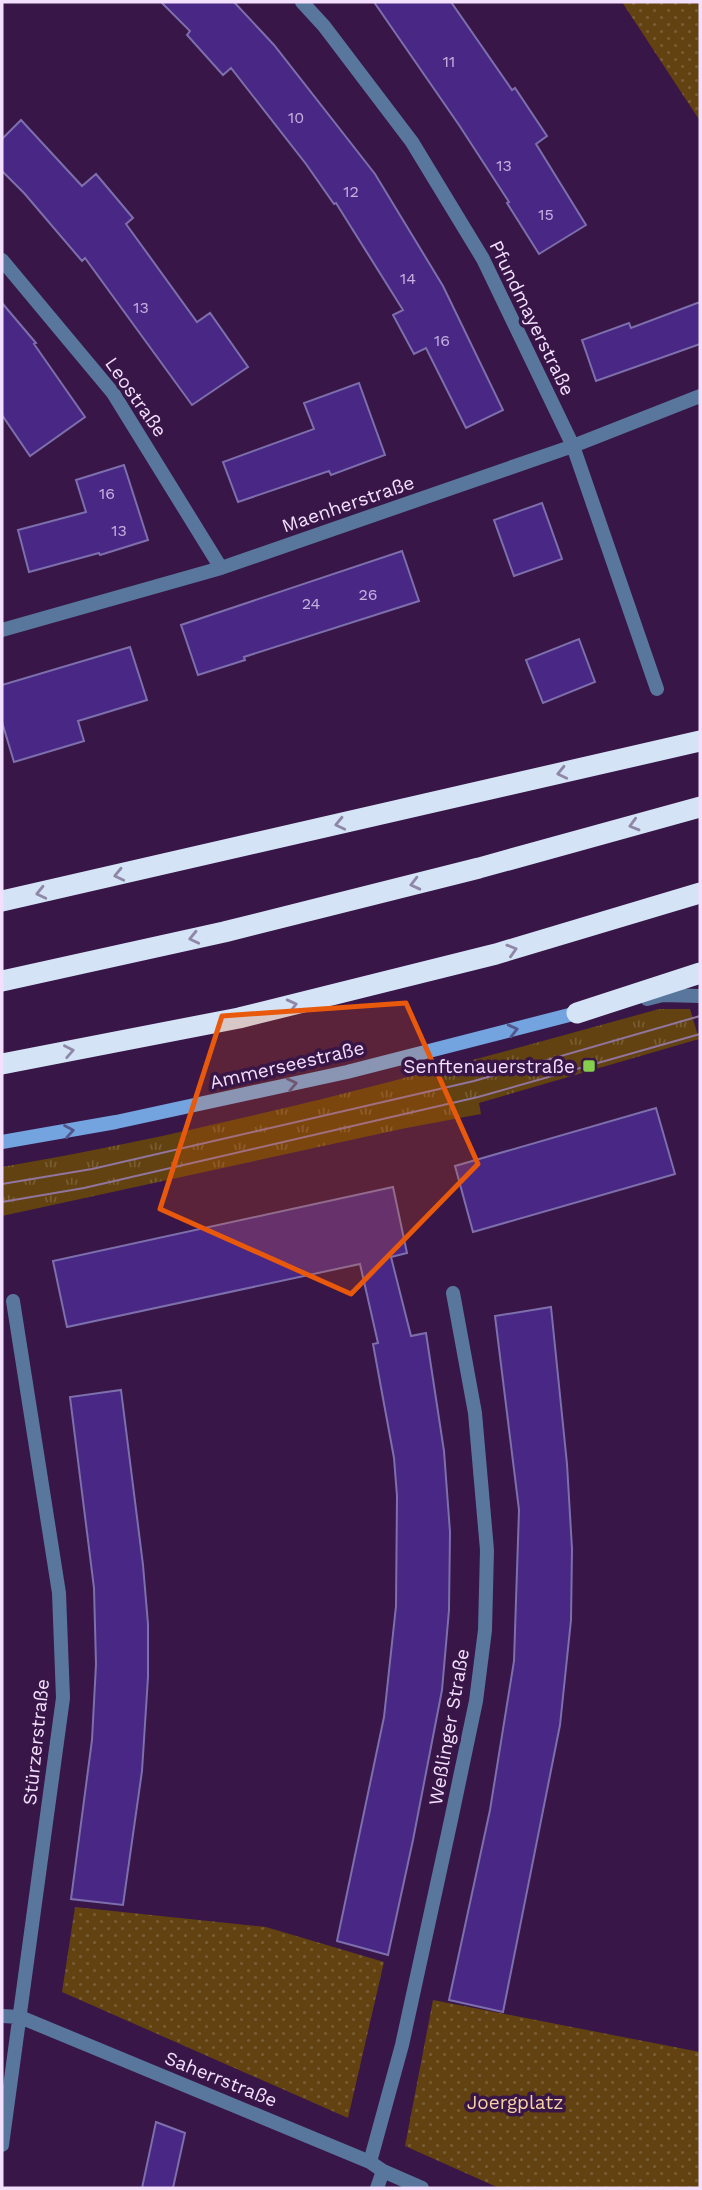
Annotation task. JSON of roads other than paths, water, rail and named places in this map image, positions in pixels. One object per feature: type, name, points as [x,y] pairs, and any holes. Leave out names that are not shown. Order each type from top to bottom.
[{"type":"highway","points":[[2,901],[700,741]]},
{"type":"highway","points":[[2,981],[224,932],[425,882],[700,807]]},
{"type":"highway","points":[[2,1064],[253,1015],[496,954],[700,892]]},
{"type":"highway","points":[[577,1013],[700,973]]},
{"type":"main road","name":"Ammerseestraße","points":[[2,1142],[116,1122],[347,1072],[577,1013]]},
{"type":"street","name":"Pfundmayerstraße","points":[[302,2],[324,26],[419,154],[483,259],[573,446],[657,689]]},
{"type":"street","name":"Leostraße","points":[[2,260],[113,393],[221,568]]},
{"type":"street","name":"Maenherstraße","points":[[2,630],[221,568],[573,446],[700,396]]},
{"type":"street","points":[[577,1013],[663,995],[700,996]]},
{"type":"street","name":"Weßlinger Straße","points":[[370,2162],[402,2045],[451,1820],[476,1701],[485,1630],[487,1550],[475,1413],[453,1293]]},
{"type":"street","name":"Stürzerstraße","points":[[2,2145],[63,1698],[59,1593],[13,1301]]},
{"type":"street","name":"Saherrstraße","points":[[2,2016],[20,2017],[370,2162],[383,2171],[422,2188]]},
{"type":"street","points":[[377,2188],[383,2171]]},
{"type":"tram line","points":[[2,1184],[92,1169],[474,1081],[700,1016]]},
{"type":"tram line","points":[[2,1202],[84,1188],[478,1097],[700,1034]]},
{"type":"place","name":"Senftenauerstraße","points":[[589,1066]]},
{"type":"park label","name":"Joergplatz","points":[[515,2102]]}]
